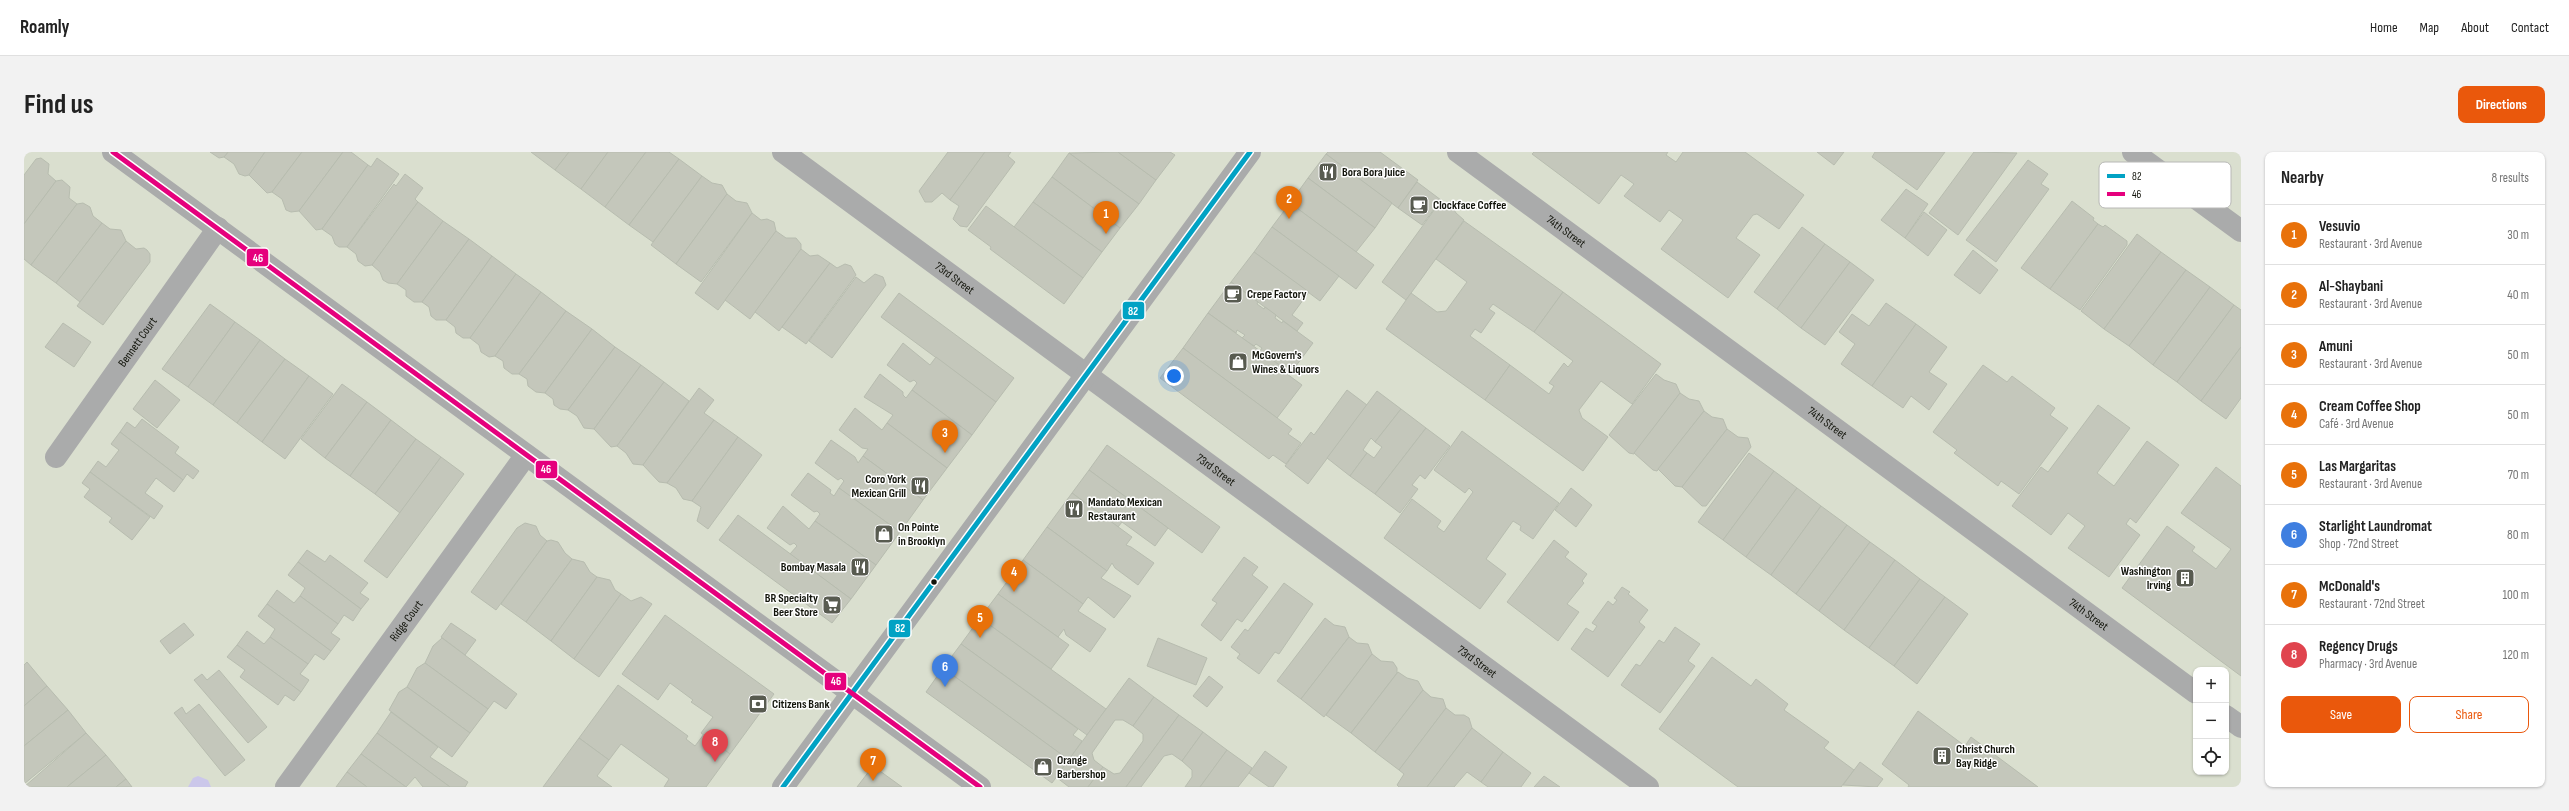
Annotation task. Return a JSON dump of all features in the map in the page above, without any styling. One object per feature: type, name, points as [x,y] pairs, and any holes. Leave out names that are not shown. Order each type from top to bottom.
[{"type":"street","points":[[113,152],[980,787]]},
{"type":"street","name":"73rd Street","points":[[783,152],[1648,787]]},
{"type":"street","points":[[783,787],[1250,152]]},
{"type":"street","name":"74th Street","points":[[1458,152],[2193,692]]},
{"type":"street","points":[[2133,152],[2147,162]]},
{"type":"street","points":[[2210,208],[2241,231]]},
{"type":"street","name":"Bennett Court","points":[[56,457],[218,228]]},
{"type":"street","name":"Ridge Court","points":[[286,787],[526,455]]},
{"type":"street","points":[[2229,718],[2241,727]]},
{"type":"shaded area","points":[[198,776],[208,780],[211,787],[188,787],[193,778]]},
{"type":"building","points":[[210,152],[228,152],[224,157],[219,158]]},
{"type":"building","points":[[228,152],[265,152],[249,175],[245,176],[239,174],[234,164],[224,157]]},
{"type":"building","points":[[265,152],[302,152],[272,192],[267,193],[249,175]]},
{"type":"building","points":[[302,152],[343,152],[299,211],[291,212],[286,210],[282,199],[272,192]]},
{"type":"building","points":[[343,152],[351,152],[368,165],[322,229],[316,230],[299,211]]},
{"type":"building","points":[[531,152],[569,152],[555,170]]},
{"type":"building","points":[[569,152],[608,152],[581,189],[555,170]]},
{"type":"building","points":[[608,152],[646,152],[605,207],[581,189]]},
{"type":"building","points":[[646,152],[669,152],[679,159],[629,225],[605,207]]},
{"type":"building","points":[[948,152],[985,152],[950,200],[942,193],[932,202],[925,202],[919,191]]},
{"type":"building","points":[[985,152],[1011,152],[1008,156],[1015,162],[967,227],[960,226],[953,219],[959,206],[950,200]]},
{"type":"building","points":[[1118,152],[1156,180],[1139,204],[1069,153]]},
{"type":"building","points":[[1118,152],[1170,152],[1175,155],[1156,180]]},
{"type":"building","points":[[1328,152],[1380,152],[1418,180],[1398,208],[1326,154]]},
{"type":"building","points":[[1534,152],[1668,152],[1666,155],[1676,162],[1683,152],[1745,152],[1804,195],[1779,229],[1757,214],[1753,215],[1736,238],[1760,255],[1728,298],[1661,249],[1683,220],[1669,210],[1660,222],[1624,196],[1634,184],[1621,175],[1599,204],[1532,154]]},
{"type":"building","points":[[1817,152],[1844,152],[1834,165]]},
{"type":"building","points":[[1875,152],[1945,152],[1917,190],[1872,157]]},
{"type":"building","points":[[1974,152],[2017,153],[1958,235],[1929,213]]},
{"type":"building","points":[[1069,153],[1139,204],[1120,228],[1052,177]]},
{"type":"building","points":[[1326,154],[1392,203],[1375,228],[1308,178]]},
{"type":"building","points":[[41,158],[49,164],[48,174],[56,181],[24,224],[24,175],[36,159]]},
{"type":"building","points":[[377,158],[399,174],[347,247],[339,247],[335,244],[332,236],[322,229],[368,165],[371,167]]},
{"type":"building","points":[[679,159],[702,176],[653,242],[629,225]]},
{"type":"building","points":[[2028,160],[2048,174],[2041,184],[2049,189],[1996,262],[1966,240]]},
{"type":"building","points":[[405,174],[423,188],[415,199],[418,202],[372,265],[365,266],[358,261],[356,254],[347,247],[394,184],[396,186]]},
{"type":"building","points":[[702,176],[712,183],[722,185],[727,194],[676,264],[651,245]]},
{"type":"building","points":[[1052,177],[1120,228],[1102,252],[1033,202]]},
{"type":"building","points":[[1308,178],[1375,228],[1356,252],[1290,203]]},
{"type":"building","points":[[62,180],[70,187],[69,198],[77,204],[31,265],[24,259],[24,224],[56,181]]},
{"type":"building","name":"Clockface Coffee","points":[[1417,182],[1441,200],[1422,225],[1398,208]]},
{"type":"building","points":[[1906,189],[1928,204],[1905,238],[1881,220]]},
{"type":"building","points":[[727,194],[736,201],[747,203],[752,213],[701,282],[676,264]]},
{"type":"building","points":[[2072,201],[2094,218],[2093,220],[2098,224],[2050,289],[2021,268]]},
{"type":"building","points":[[418,202],[443,221],[397,284],[388,283],[383,280],[380,272],[372,265]]},
{"type":"building","points":[[1033,202],[1102,252],[1083,278],[1014,227]]},
{"type":"building","points":[[1440,202],[1451,205],[1456,213],[1464,220],[1406,300],[1382,282]]},
{"type":"building","points":[[83,203],[90,207],[93,216],[102,223],[56,283],[31,265],[77,204]]},
{"type":"building","points":[[1290,203],[1374,265],[1356,289],[1272,227]]},
{"type":"building","points":[[986,206],[1083,278],[1064,304],[990,249],[991,247],[968,230]]},
{"type":"building","points":[[1924,212],[1947,230],[1928,256],[1905,238]]},
{"type":"building","points":[[752,213],[761,220],[767,219],[774,222],[776,231],[718,310],[695,293]]},
{"type":"building","points":[[443,221],[469,239],[422,302],[414,302],[406,296],[406,290],[397,284]]},
{"type":"building","points":[[1464,221],[1563,292],[1534,332],[1493,304],[1489,309],[1495,313],[1481,333],[1475,329],[1470,336],[1510,365],[1485,400],[1386,329],[1411,293],[1437,312],[1446,311],[1467,282],[1436,259]]},
{"type":"building","points":[[102,223],[110,229],[121,230],[126,241],[80,302],[56,283]]},
{"type":"building","points":[[2098,224],[2103,227],[2105,225],[2127,241],[2127,245],[2080,310],[2050,289]]},
{"type":"building","points":[[1272,227],[1339,276],[1320,301],[1254,252]]},
{"type":"building","points":[[1802,227],[1825,244],[1777,309],[1754,292]]},
{"type":"building","points":[[776,231],[786,238],[796,238],[801,244],[801,249],[750,319],[725,300]]},
{"type":"building","points":[[2137,234],[2161,252],[2104,329],[2081,311]]},
{"type":"building","points":[[469,239],[492,256],[446,320],[436,320],[431,316],[429,307],[422,302]]},
{"type":"building","points":[[126,241],[136,249],[144,248],[147,250],[150,254],[150,262],[103,325],[77,306]]},
{"type":"building","points":[[1825,244],[1850,262],[1801,328],[1777,309]]},
{"type":"building","points":[[801,249],[810,256],[818,255],[830,263],[779,331],[755,312]]},
{"type":"building","points":[[1973,250],[1998,270],[1980,294],[1954,275]]},
{"type":"building","points":[[1254,252],[1309,292],[1292,315],[1303,323],[1297,331],[1231,282]]},
{"type":"building","points":[[2161,252],[2186,270],[2129,346],[2104,329]]},
{"type":"building","points":[[492,256],[516,274],[470,338],[463,338],[456,333],[455,327],[446,320]]},
{"type":"building","points":[[1850,262],[1874,280],[1825,345],[1801,328]]},
{"type":"building","points":[[830,263],[837,268],[845,264],[851,266],[856,275],[806,344],[782,327]]},
{"type":"building","points":[[2186,270],[2210,287],[2153,365],[2129,346]]},
{"type":"building","points":[[516,274],[541,292],[495,356],[489,357],[481,352],[479,345],[470,338]]},
{"type":"building","points":[[875,274],[883,277],[886,285],[832,358],[809,341],[856,277],[864,283]]},
{"type":"building","points":[[1231,282],[1258,302],[1257,304],[1264,309],[1265,307],[1276,315],[1275,318],[1282,323],[1283,321],[1313,343],[1290,374],[1260,351],[1262,348],[1256,344],[1254,346],[1242,338],[1245,335],[1237,330],[1236,333],[1208,313]]},
{"type":"building","points":[[2210,287],[2234,305],[2177,382],[2153,365]]},
{"type":"building","points":[[541,292],[566,311],[519,374],[512,374],[504,368],[503,361],[495,356]]},
{"type":"building","points":[[1563,292],[1661,364],[1632,404],[1601,381],[1579,410],[1582,418],[1608,437],[1583,471],[1485,400],[1510,365],[1549,394],[1554,386],[1549,383],[1564,363],[1568,367],[1573,361],[1534,332]]},
{"type":"building","points":[[899,293],[1014,378],[996,402],[881,317]]},
{"type":"building","points":[[1886,303],[1916,324],[1872,386],[1841,364],[1855,344],[1839,332],[1852,314],[1869,326]]},
{"type":"building","points":[[210,304],[235,322],[188,387],[162,369]]},
{"type":"building","points":[[2234,305],[2241,310],[2241,347],[2201,401],[2177,382]]},
{"type":"building","points":[[566,311],[592,329],[545,393],[536,392],[528,386],[527,379],[519,374]]},
{"type":"building","name":"McGovern's Wines & Liquors","points":[[1208,313],[1289,372],[1287,374],[1302,385],[1277,418],[1183,348]]},
{"type":"building","points":[[235,322],[260,340],[213,405],[188,387]]},
{"type":"building","points":[[63,323],[91,342],[74,367],[45,347]]},
{"type":"building","points":[[1916,324],[1947,347],[1929,372],[1947,384],[1929,410],[1911,396],[1903,408],[1872,386]]},
{"type":"building","points":[[592,329],[615,347],[568,410],[560,409],[554,405],[553,399],[545,393]]},
{"type":"building","points":[[260,340],[285,359],[237,423],[213,405]]},
{"type":"building","points":[[903,343],[930,365],[936,357],[996,402],[972,435],[912,390],[917,383],[914,380],[910,382],[887,365]]},
{"type":"building","points":[[615,347],[641,365],[594,429],[584,428],[577,416],[568,410]]},
{"type":"building","points":[[2241,347],[2241,398],[2226,419],[2201,401]]},
{"type":"building","points":[[1183,348],[1292,429],[1288,434],[1301,443],[1286,464],[1273,455],[1269,459],[1160,378]]},
{"type":"building","points":[[285,359],[309,376],[262,442],[237,423]]},
{"type":"building","points":[[641,365],[664,382],[617,446],[611,447],[594,429]]},
{"type":"building","points":[[1983,365],[2007,382],[2012,376],[2055,408],[2050,415],[2068,428],[2019,494],[2001,481],[1998,486],[1954,453],[1957,450],[1933,432]]},
{"type":"building","points":[[880,374],[903,392],[903,395],[906,398],[912,390],[972,435],[947,468],[887,423],[893,415],[864,397]]},
{"type":"building","points":[[1656,374],[1664,380],[1676,384],[1680,393],[1634,454],[1629,453],[1609,435]]},
{"type":"building","points":[[309,376],[333,394],[285,459],[262,442]]},
{"type":"building","points":[[155,380],[180,400],[157,428],[133,409]]},
{"type":"building","points":[[664,382],[689,401],[643,465],[633,464],[626,453],[617,446]]},
{"type":"building","points":[[342,384],[367,402],[325,458],[301,439]]},
{"type":"building","points":[[699,388],[714,400],[704,413],[714,420],[667,483],[659,482],[643,465]]},
{"type":"building","points":[[1347,390],[1367,405],[1308,484],[1285,466],[1311,432],[1314,435]]},
{"type":"building","points":[[1377,391],[1401,409],[1375,442],[1371,438],[1363,450],[1367,453],[1350,476],[1327,458]]},
{"type":"building","points":[[1680,393],[1689,399],[1699,401],[1704,411],[1657,471],[1653,470],[1634,453]]},
{"type":"building","points":[[367,402],[391,420],[350,476],[325,458]]},
{"type":"building","points":[[2098,405],[2130,428],[2097,473],[2114,486],[2147,441],[2179,465],[2136,523],[2130,518],[2126,524],[2140,535],[2109,577],[2068,548],[2085,526],[2068,513],[2051,535],[2012,506],[2041,467],[2048,472]]},
{"type":"building","points":[[855,408],[882,430],[887,423],[947,468],[923,500],[863,456],[868,449],[862,448],[839,430]]},
{"type":"building","points":[[1401,409],[1426,428],[1375,494],[1350,476],[1367,453],[1374,458],[1382,447],[1375,442]]},
{"type":"building","points":[[1704,411],[1712,417],[1723,419],[1727,429],[1682,487],[1675,486],[1658,469]]},
{"type":"building","points":[[142,419],[179,447],[175,453],[199,471],[193,479],[187,474],[183,480],[120,432],[127,422],[135,428]]},
{"type":"building","points":[[391,420],[416,439],[375,494],[350,476]]},
{"type":"building","points":[[714,420],[738,437],[692,501],[683,499],[676,488],[667,483]]},
{"type":"building","points":[[1426,428],[1450,446],[1425,479],[1420,475],[1412,485],[1418,489],[1400,513],[1375,494]]},
{"type":"building","points":[[1727,429],[1738,437],[1748,438],[1751,447],[1706,506],[1702,506],[1682,487]]},
{"type":"building","points":[[1462,431],[1559,503],[1533,539],[1520,530],[1521,526],[1513,521],[1486,559],[1506,574],[1480,609],[1384,538],[1412,499],[1441,521],[1437,527],[1444,532],[1473,492],[1469,488],[1465,493],[1434,470]]},
{"type":"building","points":[[120,432],[183,480],[174,492],[156,478],[145,493],[163,506],[154,519],[90,472],[98,461],[106,467],[119,450],[111,444]]},
{"type":"building","points":[[738,437],[762,455],[708,529],[697,521],[701,507],[692,501]]},
{"type":"building","points":[[416,439],[441,457],[400,513],[375,494]]},
{"type":"building","points":[[831,440],[855,457],[858,463],[863,456],[923,500],[900,532],[839,488],[844,481],[841,478],[838,480],[815,463]]},
{"type":"building","points":[[1107,445],[1220,527],[1202,553],[1089,470]]},
{"type":"building","points":[[1749,453],[1774,471],[1723,540],[1698,522]]},
{"type":"building","points":[[441,457],[464,474],[387,578],[364,561]]},
{"type":"building","name":"Washington Irving","points":[[2216,467],[2241,486],[2241,676],[2122,588],[2167,526],[2195,547],[2192,551],[2216,569],[2231,549],[2181,513]]},
{"type":"building","points":[[1089,470],[1168,528],[1155,546],[1122,522],[1118,527],[1072,493]]},
{"type":"building","points":[[1774,471],[1797,488],[1746,557],[1723,540]]},
{"type":"building","points":[[90,472],[150,517],[132,540],[109,522],[112,518],[84,497],[90,489],[82,483]]},
{"type":"building","points":[[808,473],[831,490],[830,493],[834,496],[839,488],[900,532],[876,565],[815,521],[820,514],[817,511],[814,512],[791,495]]},
{"type":"building","points":[[1571,488],[1592,505],[1576,527],[1555,510]]},
{"type":"building","points":[[1797,488],[1821,506],[1771,575],[1746,557]]},
{"type":"building","points":[[1072,493],[1132,537],[1126,545],[1154,563],[1138,585],[1115,568],[1112,563],[1107,571],[1047,527]]},
{"type":"building","points":[[783,506],[809,529],[815,521],[876,565],[851,599],[790,554],[797,546],[794,543],[790,545],[767,528]]},
{"type":"building","points":[[1821,506],[1847,525],[1796,594],[1771,575]]},
{"type":"building","points":[[738,515],[851,599],[832,623],[719,540]]},
{"type":"building","points":[[525,523],[536,526],[540,535],[547,541],[496,610],[471,592],[517,528]]},
{"type":"building","points":[[1847,525],[1870,542],[1819,611],[1796,594]]},
{"type":"building","points":[[1047,527],[1107,571],[1101,578],[1131,596],[1114,618],[1088,597],[1083,604],[1023,560]]},
{"type":"building","points":[[551,540],[558,542],[565,553],[572,559],[526,622],[501,604],[547,541]]},
{"type":"building","points":[[1554,540],[1569,552],[1565,557],[1587,574],[1582,581],[1584,583],[1567,604],[1579,612],[1558,641],[1507,602]]},
{"type":"building","points":[[1870,542],[1895,560],[1844,630],[1819,611]]},
{"type":"building","points":[[307,550],[325,562],[330,555],[368,583],[360,593],[369,599],[361,609],[298,562]]},
{"type":"building","points":[[1244,557],[1258,567],[1252,575],[1268,587],[1242,622],[1237,619],[1221,641],[1201,625],[1217,603],[1212,600]]},
{"type":"building","points":[[572,559],[584,562],[590,572],[597,577],[551,641],[526,622]]},
{"type":"building","points":[[1023,560],[1083,604],[1078,611],[1106,629],[1090,652],[1066,635],[1064,629],[1058,637],[998,594]]},
{"type":"building","points":[[1895,560],[1920,579],[1869,648],[1844,630]]},
{"type":"building","points":[[298,562],[361,609],[353,621],[344,615],[338,624],[300,596],[305,588],[288,575]]},
{"type":"building","points":[[597,577],[610,580],[615,590],[621,594],[574,659],[551,641]]},
{"type":"building","points":[[1920,579],[1945,597],[1894,666],[1869,648]]},
{"type":"building","points":[[1284,583],[1313,604],[1279,654],[1275,652],[1259,674],[1237,658],[1240,654],[1231,647],[1245,629],[1248,631]]},
{"type":"building","points":[[1622,587],[1630,592],[1628,594],[1648,610],[1639,622],[1645,627],[1608,677],[1571,649],[1586,628],[1593,632],[1597,626],[1592,623],[1608,601],[1613,605],[1617,600],[1614,598]]},
{"type":"building","points":[[277,590],[294,603],[300,596],[338,624],[331,633],[340,639],[331,651],[267,604]]},
{"type":"building","points":[[621,594],[631,601],[641,597],[652,604],[599,677],[574,659]]},
{"type":"building","points":[[998,594],[1069,645],[1051,669],[980,618]]},
{"type":"building","points":[[1945,597],[1968,614],[1917,684],[1894,666]]},
{"type":"building","points":[[267,604],[331,651],[324,660],[315,654],[308,664],[270,637],[275,629],[258,616]]},
{"type":"building","points":[[665,615],[774,694],[730,754],[701,733],[713,717],[691,702],[693,700],[670,683],[658,700],[622,674]]},
{"type":"building","points":[[980,618],[1106,709],[1087,735],[961,644]]},
{"type":"building","points":[[1325,618],[1334,625],[1345,627],[1349,637],[1301,699],[1277,681]]},
{"type":"building","points":[[184,623],[194,635],[170,654],[160,641]]},
{"type":"building","points":[[451,623],[476,640],[465,655],[441,637]]},
{"type":"building","points":[[1675,627],[1700,644],[1688,661],[1695,666],[1660,713],[1621,685],[1636,664],[1640,666],[1659,640],[1664,643]]},
{"type":"building","points":[[247,631],[264,644],[270,637],[308,664],[300,674],[309,680],[301,692],[237,645]]},
{"type":"building","points":[[1349,637],[1357,643],[1368,644],[1372,654],[1324,717],[1301,699]]},
{"type":"building","points":[[442,638],[517,694],[506,709],[494,701],[488,709],[425,663],[433,646]]},
{"type":"building","points":[[1158,638],[1207,658],[1196,685],[1147,666]]},
{"type":"building","points":[[961,644],[1078,729],[1073,735],[1082,741],[1069,760],[943,668]]},
{"type":"building","points":[[237,645],[301,692],[294,701],[285,695],[278,705],[240,677],[245,670],[227,657]]},
{"type":"building","points":[[1372,654],[1381,661],[1393,662],[1397,668],[1397,673],[1351,733],[1326,715]]},
{"type":"building","points":[[1712,657],[1751,686],[1756,679],[1788,704],[1784,710],[1829,742],[1824,748],[1854,770],[1841,787],[1738,787],[1659,729]]},
{"type":"building","points":[[27,662],[47,686],[24,706],[24,665]]},
{"type":"building","points":[[425,663],[488,709],[470,733],[407,687],[417,668]]},
{"type":"building","points":[[943,668],[1069,760],[1052,783],[926,692]]},
{"type":"building","points":[[219,670],[267,727],[248,743],[194,680],[202,674],[207,680]]},
{"type":"building","points":[[1398,672],[1407,678],[1418,681],[1423,690],[1375,752],[1351,733]]},
{"type":"building","points":[[1209,676],[1223,687],[1207,707],[1193,696]]},
{"type":"building","points":[[1129,678],[1154,697],[1133,726],[1123,720],[1115,720],[1092,753],[1094,760],[1103,767],[1088,787],[1069,787],[1056,777]]},
{"type":"building","points":[[618,685],[688,736],[686,739],[695,746],[704,734],[730,754],[706,787],[664,787],[669,779],[621,744],[609,760],[579,738]]},
{"type":"building","points":[[47,686],[68,710],[24,746],[24,706]]},
{"type":"building","points":[[407,687],[470,733],[452,757],[389,710],[399,692]]},
{"type":"building","points":[[1423,690],[1431,697],[1443,699],[1446,708],[1399,770],[1375,752]]},
{"type":"building","points":[[1154,697],[1179,715],[1126,787],[1088,787],[1103,767],[1114,774],[1120,773],[1143,741],[1143,734],[1133,726]]},
{"type":"building","points":[[199,704],[245,760],[225,776],[174,713],[182,707],[186,714]]},
{"type":"building","points":[[1446,708],[1455,715],[1464,715],[1469,718],[1472,728],[1427,787],[1399,787],[1397,785],[1404,774],[1399,770]]},
{"type":"building","points":[[68,710],[86,733],[24,784],[24,746]]},
{"type":"building","name":"Christ Church Bay Ridge","points":[[1918,711],[1965,746],[1971,737],[2038,787],[1908,787],[1909,785],[1882,764]]},
{"type":"building","points":[[391,712],[438,747],[430,757],[468,782],[465,787],[450,787],[377,733]]},
{"type":"building","points":[[1179,715],[1203,732],[1182,761],[1172,754],[1164,756],[1141,787],[1126,787]]},
{"type":"building","points":[[1472,728],[1503,752],[1481,782],[1467,772],[1454,787],[1427,787]]},
{"type":"building","points":[[1203,732],[1227,750],[1200,787],[1185,787],[1192,777],[1192,770],[1182,761]]},
{"type":"building","points":[[86,733],[106,755],[67,787],[24,787]]},
{"type":"building","points":[[377,733],[450,787],[423,787],[415,777],[406,787],[361,754]]},
{"type":"building","points":[[579,738],[609,760],[597,776],[612,787],[543,787]]},
{"type":"building","points":[[1227,750],[1252,768],[1249,773],[1238,787],[1200,787]]},
{"type":"building","points":[[1265,751],[1287,767],[1273,787],[1269,787],[1249,773]]},
{"type":"building","points":[[1503,752],[1531,773],[1521,787],[1488,787],[1481,782]]},
{"type":"building","points":[[361,754],[406,787],[367,787],[347,772]]},
{"type":"building","points":[[106,755],[126,779],[116,787],[67,787]]},
{"type":"building","points":[[1860,762],[1883,779],[1877,787],[1843,785]]},
{"type":"building","points":[[873,766],[902,787],[857,787]]},
{"type":"building","points":[[347,772],[367,787],[336,787]]},
{"type":"building","points":[[1544,776],[1560,787],[1534,787]]},
{"type":"building","points":[[126,779],[132,787],[116,787]]},
{"type":"transit line","name":"46","points":[[113,152],[980,787]]},
{"type":"transit line","name":"82","points":[[783,787],[1250,152]]},
{"type":"place","name":"Bora Bora Juice","points":[[1328,172]]},
{"type":"place","name":"Clockface Coffee","points":[[1419,205]]},
{"type":"place","name":"Al-Shaybani","points":[[1289,219]]},
{"type":"place","name":"Vesuvio","points":[[1106,234]]},
{"type":"place","name":"Crepe Factory","points":[[1233,294]]},
{"type":"place","name":"McGovern's Wines & Liquors","points":[[1238,362]]},
{"type":"place","name":"Amuni","points":[[945,453]]},
{"type":"place","name":"Coro York Mexican Grill","points":[[920,486]]},
{"type":"place","name":"Mandato Mexican Restaurant","points":[[1074,509]]},
{"type":"place","name":"On Pointe in Brooklyn","points":[[884,534]]},
{"type":"place","name":"Bombay Masala","points":[[860,567]]},
{"type":"place","name":"Washington Irving","points":[[2185,578]]},
{"type":"place","name":"Cream Coffee Shop","points":[[1014,592]]},
{"type":"place","name":"BR Specialty Beer Store","points":[[832,605]]},
{"type":"place","name":"Las Margaritas","points":[[980,638]]},
{"type":"place","name":"Starlight Laundromat","points":[[945,687]]},
{"type":"place","name":"Citizens Bank","points":[[758,704]]},
{"type":"place","name":"Christ Church Bay Ridge","points":[[1942,756]]},
{"type":"place","name":"Regency Drugs","points":[[715,762]]},
{"type":"place","name":"Orange Barbershop","points":[[1043,767]]},
{"type":"place","name":"McDonald's","points":[[873,781]]}]
